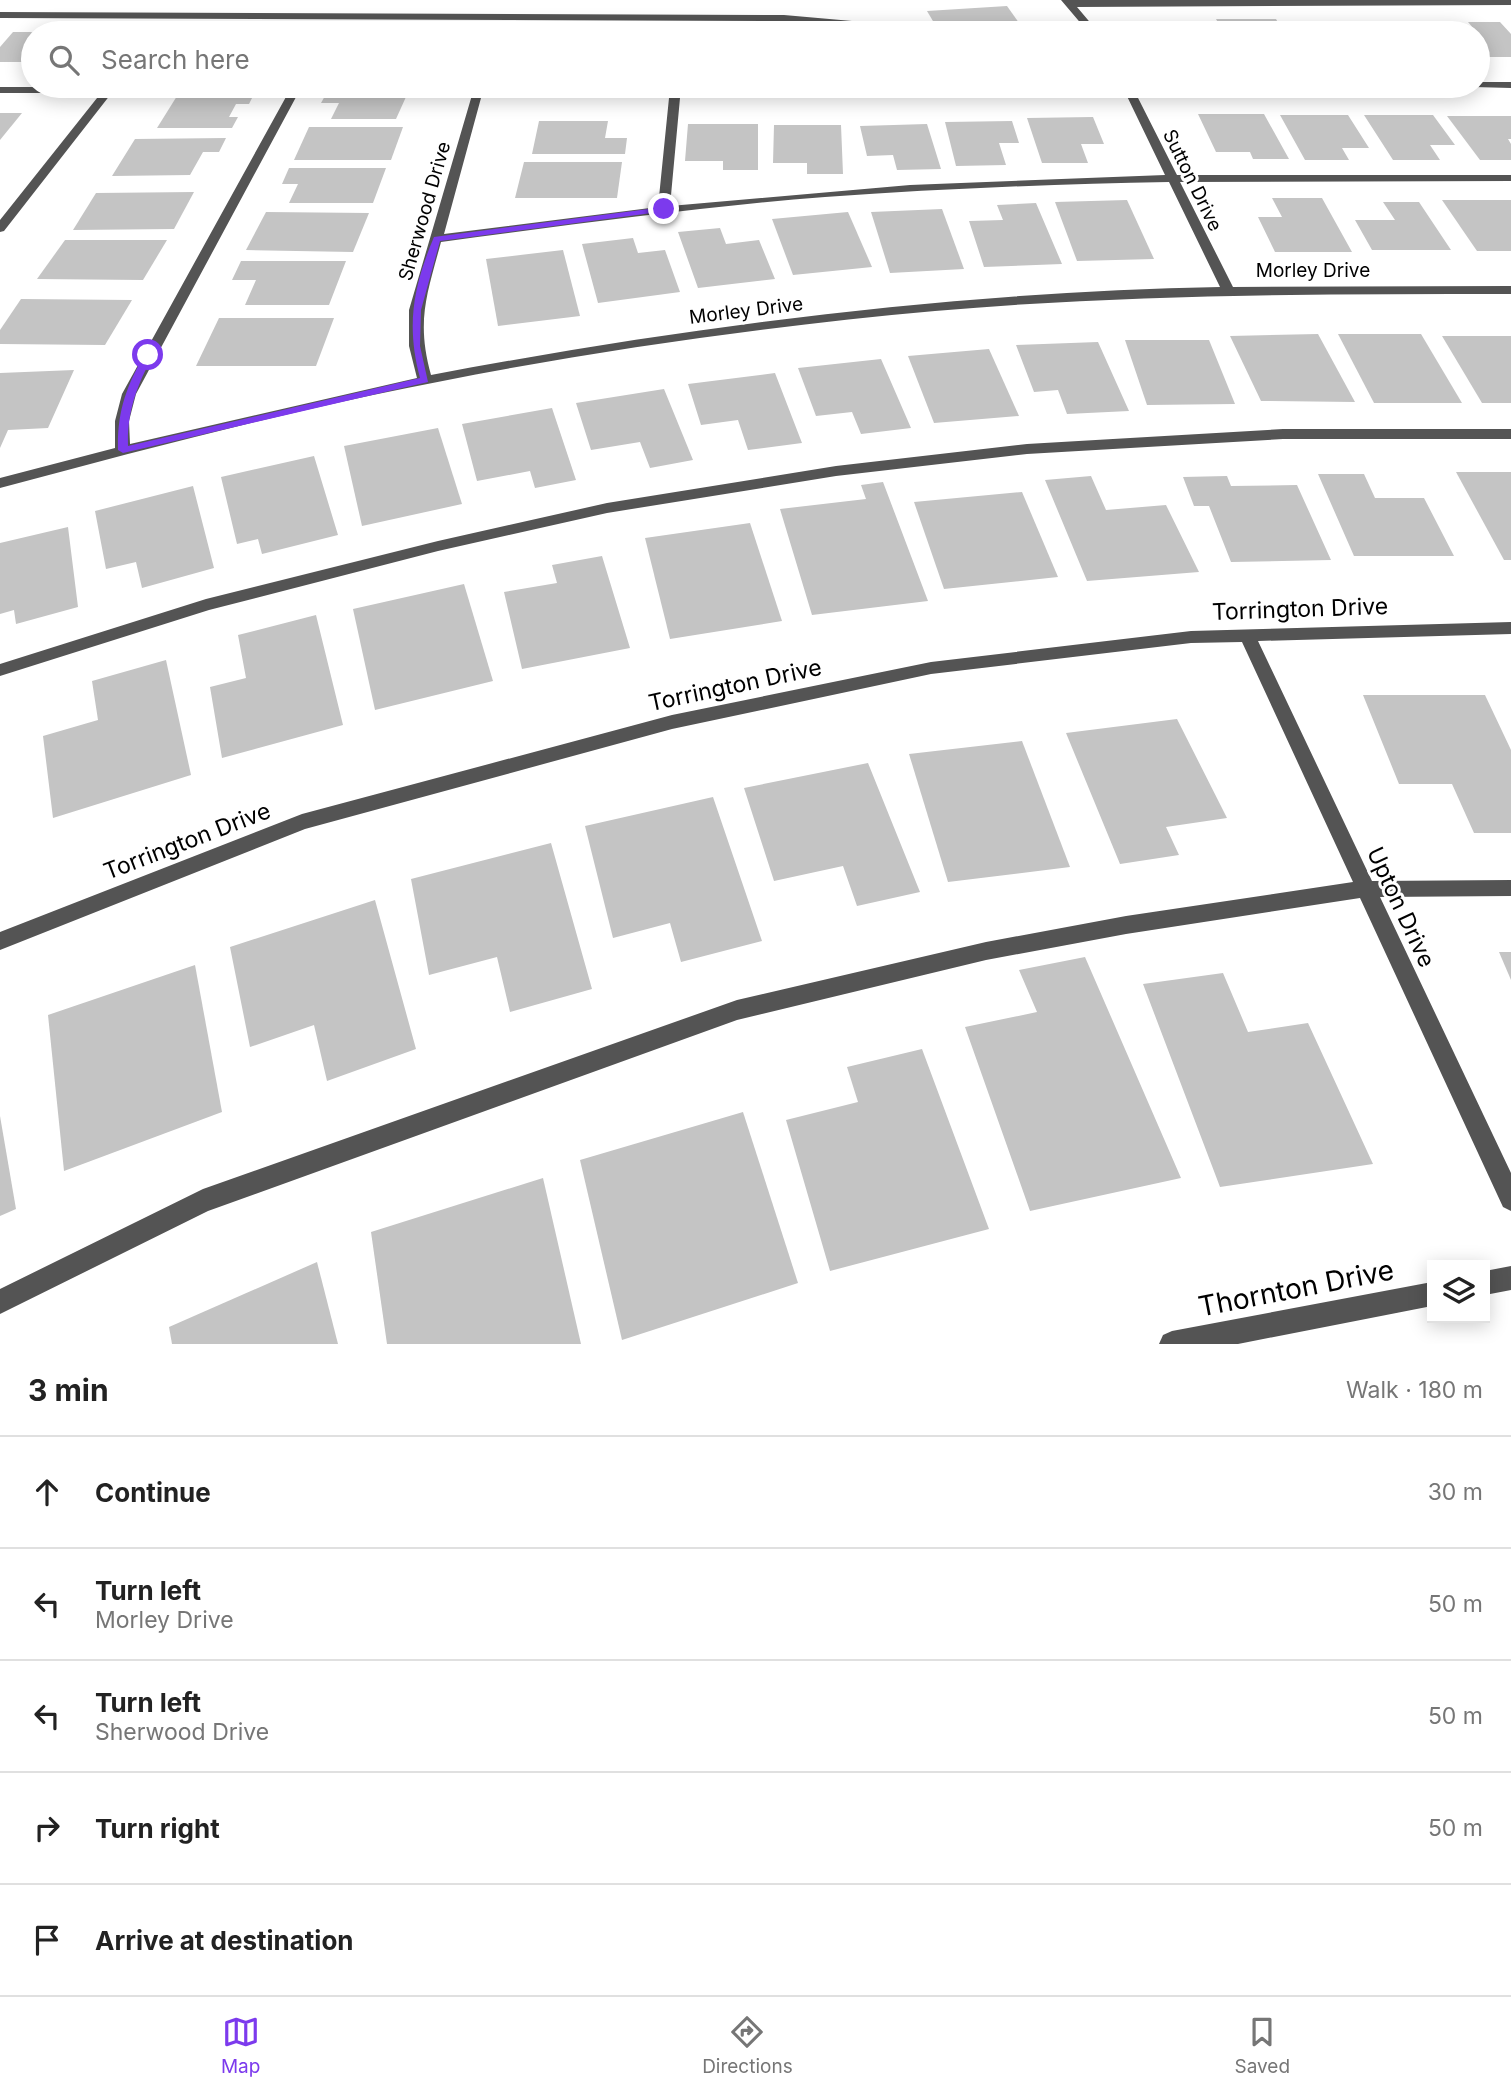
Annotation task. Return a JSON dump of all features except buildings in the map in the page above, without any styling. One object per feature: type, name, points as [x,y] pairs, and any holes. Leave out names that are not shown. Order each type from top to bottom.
[{"type":"street","points":[[1066,2],[1511,2]]},
{"type":"street","points":[[1066,2],[1083,21]]},
{"type":"street","points":[[0,15],[285,21]]},
{"type":"street","points":[[445,21],[784,18],[818,21]]},
{"type":"street","points":[[1490,85],[1511,85]]},
{"type":"street","points":[[0,90],[21,90]]},
{"type":"street","points":[[0,228],[102,98]]},
{"type":"street","points":[[123,450],[122,421],[129,394],[290,98]]},
{"type":"street","name":"Sherwood Drive","points":[[425,380],[416,346],[416,310],[476,98]]},
{"type":"street","points":[[664,209],[675,98]]},
{"type":"street","name":"Sutton Drive","points":[[1134,98],[1228,290]]},
{"type":"street","points":[[437,239],[664,209],[826,194],[1172,177],[1511,178]]},
{"type":"street","name":"Morley Drive","points":[[0,483],[123,450],[425,380],[712,332],[879,313],[1100,295],[1228,290],[1511,290]]},
{"type":"street","points":[[0,670],[206,605],[438,546],[607,508],[836,471],[1027,449],[1283,433],[1511,434]]},
{"type":"street","name":"Torrington Drive","points":[[0,941],[302,822],[673,722],[931,668],[1191,637],[1511,628]]},
{"type":"street","name":"Upton Drive","points":[[1247,635],[1511,1199]]},
{"type":"street","points":[[0,1302],[203,1201],[737,1010],[986,951],[1126,925],[1365,889],[1511,888]]},
{"type":"street","points":[[1490,1282],[1511,1278]]},
{"type":"street","name":"Thornton Drive","points":[[1172,1344],[1427,1295]]},
{"type":"route","points":[[148,355],[129,394],[122,421],[123,450],[425,380],[416,346],[416,310],[437,239],[664,209]]}]
